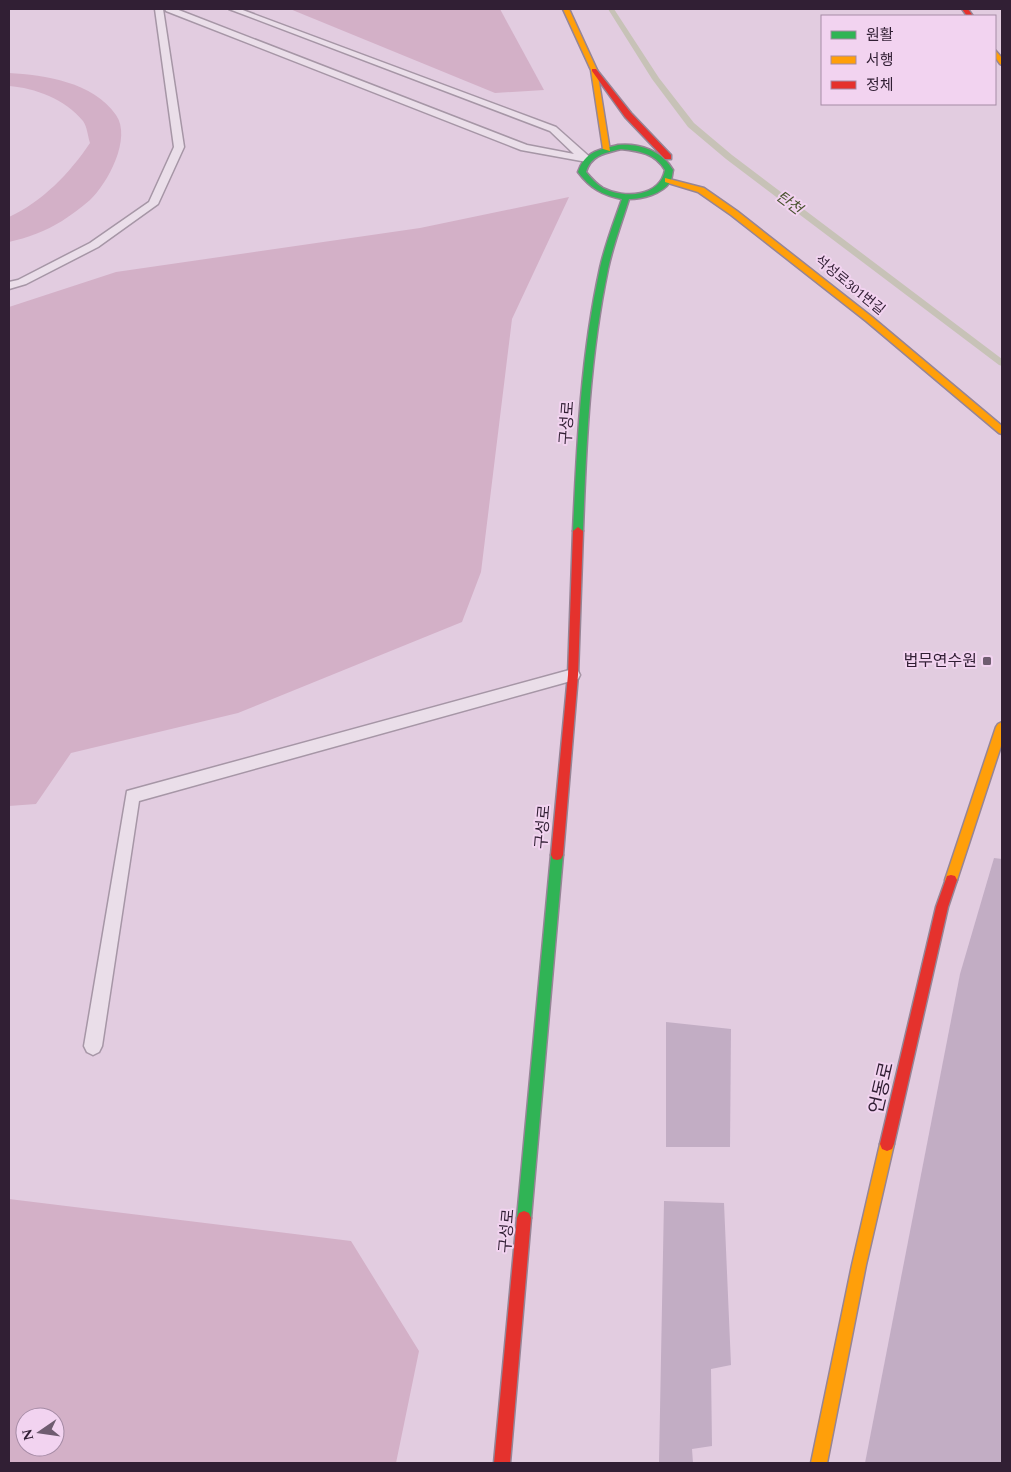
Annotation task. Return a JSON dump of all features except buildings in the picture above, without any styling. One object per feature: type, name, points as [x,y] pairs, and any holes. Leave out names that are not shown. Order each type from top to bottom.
[{"type":"main road","points":[[566,9],[594,70],[628,115],[701,190]]},
{"type":"main road","points":[[594,70],[607,149]]},
{"type":"main road","points":[[621,147],[648,152],[667,164],[670,172],[668,180],[662,188],[651,193],[626,197],[608,194],[595,189],[586,182],[582,174],[582,166],[587,159],[607,149],[621,147]]},
{"type":"main road","name":"석성로301번길","points":[[668,180],[701,190],[734,213],[810,271],[1002,431]]},
{"type":"main road","name":"구성로","points":[[502,1463],[574,675],[581,456],[588,358],[604,267],[626,197]]},
{"type":"main road","name":"언동로","points":[[819,1463],[859,1266],[940,917],[982,779],[1002,727]]},
{"type":"lane","points":[[9,286],[22,282],[94,245],[153,204],[180,147],[159,9]]},
{"type":"lane","points":[[169,9],[525,148],[587,159]]},
{"type":"lane","points":[[233,9],[553,129],[587,159]]},
{"type":"lane","points":[[93,1046],[132,796],[574,675]]},
{"type":"shaded area","points":[[290,9],[500,9],[544,90],[495,93]]},
{"type":"shaded area","points":[[9,73],[53,78],[82,88],[95,95],[116,115],[120,125],[121,136],[116,160],[104,183],[90,200],[80,209],[50,228],[9,242],[9,217],[33,203],[54,186],[74,165],[90,143],[84,123],[76,113],[49,96],[29,89],[9,86]]},
{"type":"shaded area","points":[[569,197],[512,319],[481,572],[462,622],[238,713],[71,753],[36,804],[9,806],[9,307],[116,272],[420,228]]},
{"type":"shaded area","points":[[9,1199],[351,1241],[419,1351],[396,1463],[9,1463]]},
{"type":"waterway","name":"탄천","points":[[611,9],[656,79],[691,125],[729,157],[1002,363]]},
{"type":"traffic: fast","points":[[621,147],[655,154],[665,163],[669,170],[667,181],[657,189],[634,197],[622,197],[599,189],[582,172],[585,162],[597,153],[621,147]]},
{"type":"traffic: fast","points":[[578,531],[581,456],[589,358],[604,267],[626,197]]},
{"type":"traffic: fast","points":[[524,1218],[557,855]]},
{"type":"traffic: slow","points":[[566,9],[594,70],[607,149]]},
{"type":"traffic: slow","points":[[996,54],[1002,63]]},
{"type":"traffic: slow","points":[[668,180],[701,190],[734,213],[869,319],[1002,431]]},
{"type":"traffic: slow","points":[[951,880],[1002,727]]},
{"type":"traffic: slow","points":[[819,1463],[859,1265],[887,1144]]},
{"type":"traffic: jam","points":[[965,9],[969,15]]},
{"type":"traffic: jam","points":[[594,70],[628,115],[668,157]]},
{"type":"traffic: jam","points":[[557,855],[573,675],[578,531]]},
{"type":"traffic: jam","points":[[887,1144],[942,907],[951,880]]},
{"type":"traffic: jam","points":[[502,1463],[524,1218]]},
{"type":"place","name":"법무연수원","points":[[987,661]]}]
